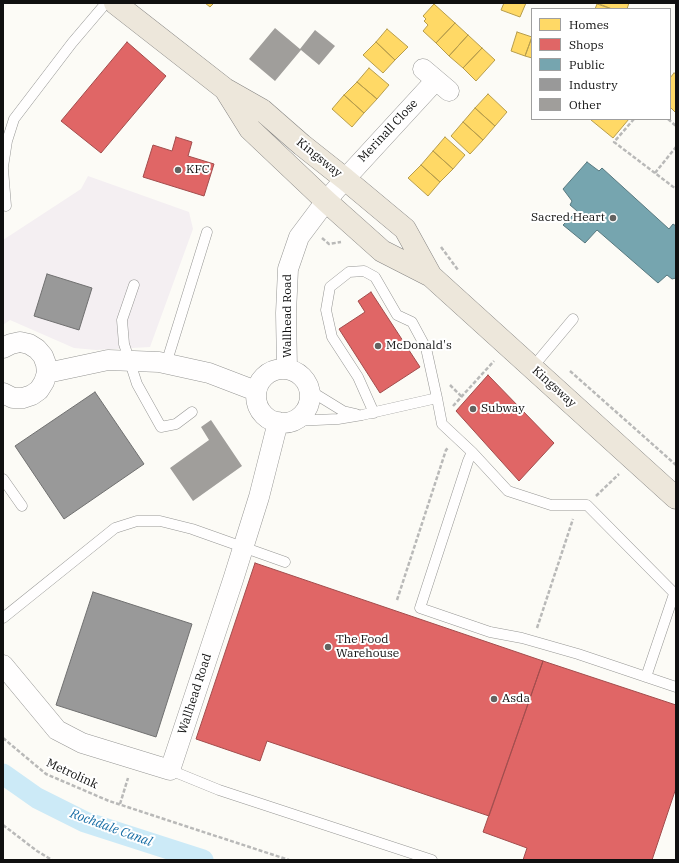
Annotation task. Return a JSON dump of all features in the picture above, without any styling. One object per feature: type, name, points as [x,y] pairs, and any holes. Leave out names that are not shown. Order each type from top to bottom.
[{"type":"main road","name":"Kingsway","points":[[115,3],[226,89],[262,110],[302,145],[405,229],[431,276]]},
{"type":"main road","name":"Kingsway","points":[[226,89],[250,129],[326,202],[382,251],[431,276],[676,498]]},
{"type":"street","name":"Merinall Close","points":[[326,202],[345,179],[436,80]]},
{"type":"street","name":"Wallhead Road","points":[[287,368],[286,313],[288,269],[299,237],[326,202]]},
{"type":"street","points":[[3,348],[20,342],[29,344],[37,349],[43,356],[47,373],[39,390],[32,395],[23,398],[13,398],[3,393]]},
{"type":"street","points":[[47,373],[108,360],[166,364],[209,373],[256,391]]},
{"type":"street","points":[[287,368],[298,372],[304,378],[311,393],[309,406],[302,416],[286,422],[270,420],[258,407],[256,391],[259,382],[265,375],[272,370],[287,368]]},
{"type":"street","name":"Wallhead Road","points":[[170,770],[231,587],[259,497],[286,422]]},
{"type":"street","points":[[3,665],[57,730],[82,743],[170,770]]},
{"type":"lane","points":[[6,206],[3,168],[7,141],[14,119],[72,43],[106,3]]},
{"type":"lane","points":[[166,364],[207,232]]},
{"type":"lane","points":[[374,413],[358,377],[332,337],[326,310],[330,287],[349,272],[364,271],[375,277],[397,315],[412,322],[426,348],[442,424],[472,452],[508,491],[551,505],[587,505],[675,594],[646,677]]},
{"type":"lane","points":[[134,285],[122,320],[124,344],[137,384],[161,427],[176,424],[192,412]]},
{"type":"lane","points":[[532,368],[574,319]]},
{"type":"lane","points":[[308,385],[318,395],[343,411],[362,416]]},
{"type":"lane","points":[[286,422],[362,416],[437,398]]},
{"type":"lane","points":[[472,452],[420,608],[490,632],[533,641],[578,654],[676,687]]},
{"type":"lane","points":[[3,479],[22,506]]},
{"type":"lane","points":[[3,618],[115,528],[137,521],[160,521],[192,529],[285,562]]},
{"type":"lane","points":[[170,770],[219,790],[432,860]]},
{"type":"path","points":[[633,120],[614,142],[676,189]]},
{"type":"path","points":[[655,173],[676,147]]},
{"type":"path","points":[[308,225],[329,244],[346,240]]},
{"type":"path","points":[[440,246],[457,269],[463,274]]},
{"type":"path","points":[[449,411],[508,346]]},
{"type":"path","points":[[547,351],[676,465]]},
{"type":"path","points":[[396,600],[446,450],[457,438]]},
{"type":"path","points":[[533,641],[575,515],[634,460]]},
{"type":"path","name":"Metrolink","points":[[3,738],[46,774],[120,804],[289,860]]},
{"type":"path","points":[[120,804],[135,759]]},
{"type":"path","points":[[3,825],[37,851],[52,860]]},
{"type":"shaded area","points":[[88,176],[189,212],[193,229],[150,347],[96,350],[74,348],[10,320],[3,325],[3,240],[81,189]]},
{"type":"building: Homes","points":[[205,3],[214,3],[210,7]]},
{"type":"building: Homes","points":[[504,3],[526,3],[520,17],[501,10]]},
{"type":"building: Homes","points":[[597,3],[629,3],[627,8],[610,8]]},
{"type":"building: Homes","points":[[434,4],[455,23],[436,43],[423,31],[428,25],[424,21],[426,19],[423,16]]},
{"type":"building: Homes","points":[[597,4],[609,8],[595,8]]},
{"type":"building: Homes","points":[[455,23],[468,35],[449,56],[436,43]]},
{"type":"building: Homes","points":[[387,29],[408,47],[395,60],[376,42]]},
{"type":"building: Homes","points":[[517,32],[531,37],[525,56],[511,51]]},
{"type":"building: Homes","points":[[468,35],[482,48],[463,68],[449,56]]},
{"type":"building: Homes","points":[[531,40],[531,58],[525,56]]},
{"type":"building: Homes","points":[[376,42],[395,60],[383,73],[363,55]]},
{"type":"building: Homes","points":[[482,48],[495,60],[476,81],[463,68]]},
{"type":"building: Homes","points":[[369,68],[389,85],[377,99],[357,82]]},
{"type":"building: Homes","points":[[674,73],[676,74],[676,113],[671,108],[671,77]]},
{"type":"building: Homes","points":[[357,82],[377,99],[364,113],[344,95]]},
{"type":"building: Homes","points":[[488,94],[507,112],[495,126],[475,108]]},
{"type":"building: Homes","points":[[344,95],[364,113],[352,127],[332,109]]},
{"type":"building: Homes","points":[[475,108],[495,126],[483,140],[463,122]]},
{"type":"building: Homes","points":[[591,120],[628,120],[613,138]]},
{"type":"building: Homes","points":[[463,122],[483,140],[470,154],[451,136]]},
{"type":"building: Homes","points":[[445,137],[465,155],[453,169],[433,151]]},
{"type":"building: Homes","points":[[433,151],[453,169],[440,182],[421,165]]},
{"type":"building: Homes","points":[[421,165],[440,182],[428,196],[408,178]]},
{"type":"building: Shops","points":[[127,42],[166,76],[101,153],[61,121]]},
{"type":"building: Shops","name":"KFC","points":[[176,137],[192,142],[188,156],[214,164],[204,196],[143,177],[153,145],[172,151]]},
{"type":"building: Shops","points":[[371,292],[420,367],[380,393],[339,329],[365,312],[358,301]]},
{"type":"building: Shops","points":[[488,375],[554,443],[519,481],[456,411]]},
{"type":"building: Shops","points":[[255,563],[543,661],[489,816],[267,741],[260,761],[196,739]]},
{"type":"building: Shops","points":[[543,661],[676,705],[676,788],[652,860],[523,860],[527,848],[483,832]]},
{"type":"building: Public","name":"Sacred Heart","points":[[587,162],[599,171],[602,168],[669,229],[673,224],[676,226],[676,278],[672,279],[667,275],[658,283],[597,230],[585,243],[563,225],[577,211],[570,205],[572,201],[563,189]]},
{"type":"building: Industry","points":[[47,274],[92,288],[79,330],[34,316]]},
{"type":"building: Industry","points":[[95,392],[144,464],[64,519],[15,446]]},
{"type":"building: Industry","points":[[93,592],[192,624],[156,737],[56,705]]},
{"type":"building: Other","points":[[275,28],[300,49],[315,30],[335,46],[319,65],[301,50],[275,81],[249,59]]},
{"type":"building: Other","points":[[211,420],[242,466],[193,501],[170,468],[209,440],[201,427]]},
{"type":"waterway","name":"Rochdale Canal","points":[[3,774],[37,798],[85,822],[203,860]]},
{"type":"place","name":"KFC","points":[[178,170]]},
{"type":"place","name":"Sacred Heart","points":[[613,218]]},
{"type":"place","name":"McDonald's","points":[[378,346]]},
{"type":"place","name":"Subway","points":[[473,409]]},
{"type":"place","name":"The Food Warehouse","points":[[328,647]]},
{"type":"place","name":"Asda","points":[[494,699]]}]
